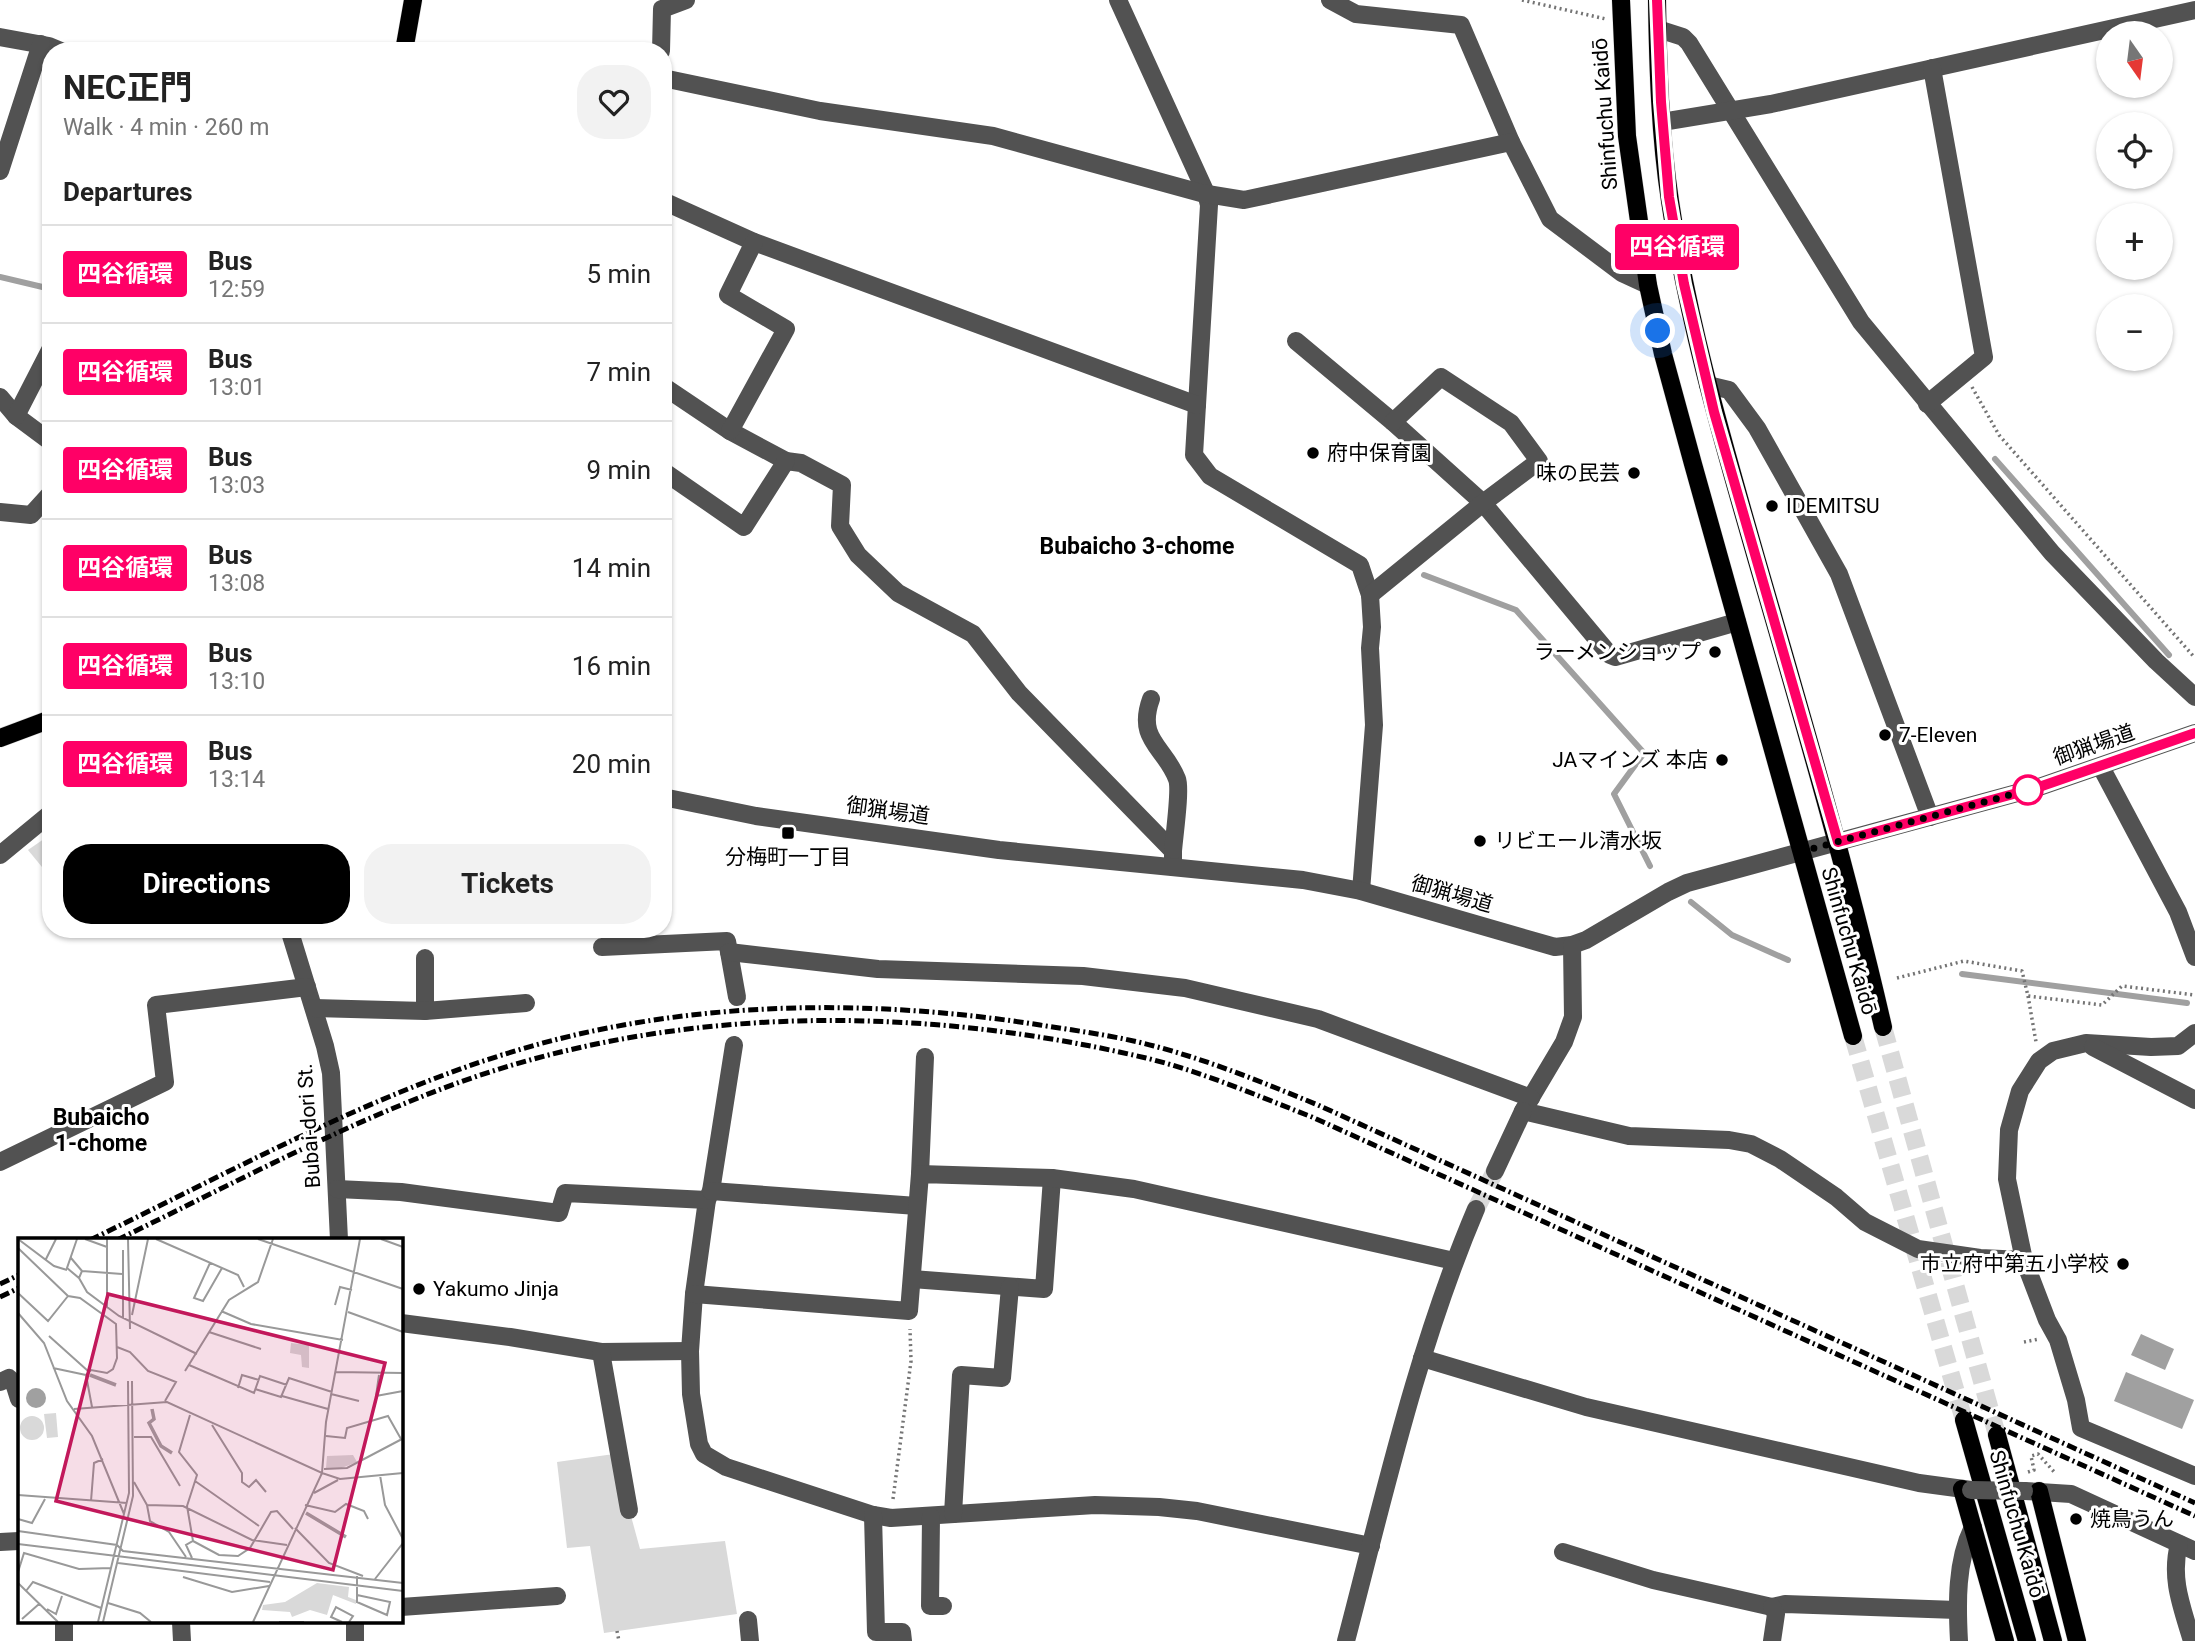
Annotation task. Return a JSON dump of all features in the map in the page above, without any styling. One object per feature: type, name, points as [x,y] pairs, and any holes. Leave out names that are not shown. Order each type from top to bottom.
[{"type":"main road","points":[[406,42],[413,0]]},
{"type":"main road","name":"Shinfuchu Kaidō","points":[[1621,0],[1627,136],[1648,285],[1663,354],[1853,1036]]},
{"type":"main road","name":"Shinfuchu Kaidō","points":[[1657,0],[1662,122],[1669,197],[1693,328],[1707,386],[1838,842],[1883,1027]]},
{"type":"main road","points":[[0,738],[42,722]]},
{"type":"main road","name":"Shinfuchu Kaidō","points":[[1964,1420],[2026,1641]]},
{"type":"main road","name":"Shinfuchu Kaidō","points":[[1997,1435],[2053,1641]]},
{"type":"main road","points":[[1966,1490],[1973,1527],[2006,1641]]},
{"type":"main road","points":[[2031,1491],[2077,1641]]},
{"type":"street","points":[[661,42],[662,9],[687,0]]},
{"type":"street","points":[[1118,0],[1206,193],[1209,205],[1194,455],[1210,476],[1360,565],[1370,595],[1374,725],[1361,891]]},
{"type":"street","points":[[1330,0],[1356,15],[1461,25],[1511,142],[1550,219],[1622,273],[1648,285]]},
{"type":"street","points":[[1662,122],[1771,104],[2195,10]]},
{"type":"street","points":[[1658,29],[1683,37],[1689,43],[1861,322],[2052,553],[2156,661],[2195,697]]},
{"type":"street","points":[[0,37],[41,44],[0,171]]},
{"type":"street","points":[[1927,404],[1984,356],[1932,68]]},
{"type":"street","points":[[672,80],[820,111],[993,136],[1206,193],[1244,200],[1511,142]]},
{"type":"street","points":[[672,205],[754,242],[1197,405]]},
{"type":"street","points":[[730,431],[786,329],[728,295],[754,242]]},
{"type":"street","points":[[1296,341],[1393,422],[1483,503],[1610,655],[1615,657],[1737,622]]},
{"type":"street","points":[[16,416],[42,365]]},
{"type":"street","points":[[1370,595],[1539,461],[1511,423],[1441,377],[1393,422]]},
{"type":"street","points":[[1707,386],[1729,390],[1757,428],[1839,574],[1930,817]]},
{"type":"street","points":[[672,392],[730,431],[786,461],[801,463],[842,485],[841,526],[858,555],[898,593],[973,634],[1019,693],[1173,859]]},
{"type":"street","points":[[0,397],[16,416],[42,435]]},
{"type":"street","points":[[672,477],[744,527],[786,461]]},
{"type":"street","points":[[0,512],[31,516],[42,503]]},
{"type":"street","points":[[1151,699],[1146,713],[1149,734],[1178,780],[1173,859]]},
{"type":"street","name":"御猟場道","points":[[672,799],[756,816],[999,850],[1173,859],[1303,880],[1361,891],[1555,947],[1572,946],[1586,940],[1668,892],[1687,884],[2039,787],[2195,733]]},
{"type":"street","points":[[2101,767],[2178,912],[2195,957]]},
{"type":"street","points":[[0,855],[42,821]]},
{"type":"street","name":"Bubai-dori St.","points":[[292,938],[325,1046],[332,1082],[340,1238]]},
{"type":"street","points":[[602,947],[727,941],[737,997]]},
{"type":"street","points":[[1495,1171],[1527,1105],[1564,1042],[1573,1017],[1572,946]]},
{"type":"street","points":[[729,952],[878,969],[1083,976],[1185,988],[1318,1019],[1527,1105],[1629,1136],[1729,1140],[1751,1144],[1780,1159],[1836,1197],[1866,1222],[1918,1249],[1980,1258],[2024,1260]]},
{"type":"street","points":[[425,958],[425,1011]]},
{"type":"street","points":[[0,1162],[165,1082],[156,1005],[307,987]]},
{"type":"street","points":[[314,1008],[425,1011],[526,1003]]},
{"type":"street","points":[[2195,1034],[2178,1046],[2086,1043],[2053,1051],[2039,1061],[2020,1091],[2009,1130],[2007,1179],[2024,1260],[2047,1320],[2058,1340],[2076,1399],[2081,1428],[2195,1476]]},
{"type":"street","points":[[2086,1043],[2195,1100]]},
{"type":"street","points":[[734,1045],[694,1294],[690,1351],[693,1418],[699,1444],[705,1454],[726,1466],[873,1515],[891,1518],[1095,1505],[1159,1507],[1197,1511],[1371,1546]]},
{"type":"street","points":[[694,1294],[909,1311],[918,1206],[925,1057]]},
{"type":"street","points":[[920,1174],[1052,1178],[1134,1189],[1353,1236],[1454,1261]]},
{"type":"street","points":[[912,1279],[1044,1289],[1052,1178]]},
{"type":"street","points":[[337,1189],[401,1192],[559,1213],[565,1193],[709,1195],[918,1206]]},
{"type":"street","points":[[1346,1641],[1422,1358],[1454,1261],[1476,1209]]},
{"type":"street","points":[[953,1514],[961,1375],[1002,1378],[1010,1287]]},
{"type":"street","points":[[402,1323],[510,1336],[601,1352],[690,1351]]},
{"type":"street","points":[[601,1352],[629,1510]]},
{"type":"street","points":[[1422,1358],[1586,1407],[1919,1483],[1966,1490],[2071,1494],[2187,1547],[2174,1562],[2175,1579],[2192,1641]]},
{"type":"street","points":[[0,1381],[9,1378],[14,1383],[18,1396]]},
{"type":"street","points":[[873,1515],[876,1632],[902,1632],[903,1641]]},
{"type":"street","points":[[931,1517],[930,1606],[943,1606]]},
{"type":"street","points":[[1959,1641],[1957,1610],[1963,1546],[1973,1527]]},
{"type":"street","points":[[0,1542],[18,1541]]},
{"type":"street","points":[[1563,1552],[1653,1580],[1772,1607],[1785,1604],[1957,1610]]},
{"type":"street","points":[[402,1607],[556,1596]]},
{"type":"street","points":[[1772,1607],[1776,1614],[1772,1641]]},
{"type":"street","points":[[748,1620],[750,1641]]},
{"type":"path","points":[[1522,0],[1621,23]]},
{"type":"path","points":[[1966,372],[1979,402],[1999,435],[2195,658]]},
{"type":"path","points":[[1897,978],[1964,961],[2022,971],[2039,1061]]},
{"type":"path","points":[[2027,993],[2102,1005],[2122,986],[2195,995]]},
{"type":"path","points":[[891,1518],[911,1362],[909,1311]]},
{"type":"path","points":[[2023,1464],[2025,1472],[2034,1470],[2031,1457],[2038,1454],[2056,1474]]},
{"type":"path","points":[[617,1631],[619,1641]]},
{"type":"shaded area","points":[[42,840],[42,867],[28,850]]},
{"type":"shaded area","points":[[2141,1334],[2174,1349],[2165,1370],[2131,1355]]},
{"type":"shaded area","points":[[2126,1372],[2194,1400],[2182,1429],[2114,1401]]},
{"type":"shaded area","points":[[614,1454],[640,1549],[725,1541],[737,1614],[604,1633],[590,1546],[567,1548],[557,1462]]},
{"type":"waterway","points":[[0,277],[42,287]]},
{"type":"waterway","points":[[1995,459],[2169,655]]},
{"type":"waterway","points":[[1424,575],[1516,610],[1644,753],[1614,794],[1650,866]]},
{"type":"waterway","points":[[1691,902],[1732,935],[1788,960]]},
{"type":"waterway","points":[[1962,974],[2187,1003]]},
{"type":"tunnel","points":[[1883,1027],[1997,1435]]},
{"type":"tunnel","points":[[1853,1036],[1964,1420]]},
{"type":"tunnel","points":[[1476,1209],[1495,1171]]},
{"type":"railway","points":[[94,1238],[344,1116],[449,1073],[567,1037],[634,1023],[769,1009],[905,1010],[973,1016],[1140,1042],[1196,1058],[1278,1089],[2195,1503]]},
{"type":"railway","points":[[121,1238],[275,1162],[395,1107],[522,1062],[609,1041],[698,1028],[788,1021],[878,1021],[968,1028],[1058,1040],[1167,1064],[1209,1077],[1312,1117],[2195,1516]]},
{"type":"railway","points":[[0,1284],[18,1275]]},
{"type":"railway","points":[[0,1297],[18,1288]]},
{"type":"bus line","name":"四谷循環","points":[[1657,0],[1658,63],[1669,197],[1693,328],[1714,412],[1838,842],[2039,787],[2195,733]]},
{"type":"place","name":"府中保育園","points":[[1313,453]]},
{"type":"place","name":"味の民芸","points":[[1634,473]]},
{"type":"place","name":"IDEMITSU","points":[[1772,506]]},
{"type":"place","name":"ラーメンショップ","points":[[1715,652]]},
{"type":"place","name":"7-Eleven","points":[[1885,735]]},
{"type":"place","name":"JAマインズ 本店","points":[[1722,760]]},
{"type":"place","name":"分梅町一丁目","points":[[788,833]]},
{"type":"place","name":"リビエール清水坂","points":[[1480,841]]},
{"type":"place","name":"市立府中第五小学校","points":[[2123,1264]]},
{"type":"place","name":"Yakumo Jinja","points":[[419,1289]]},
{"type":"place","name":"焼鳥うん","points":[[2076,1519]]},
{"type":"district","name":"Bubaicho 3-chome","points":[[1137,546]]},
{"type":"district","name":"Bubaicho 1-chome","points":[[101,1130]]},
{"type":"route","points":[[1658,331],[1800,852],[2028,790]]}]
